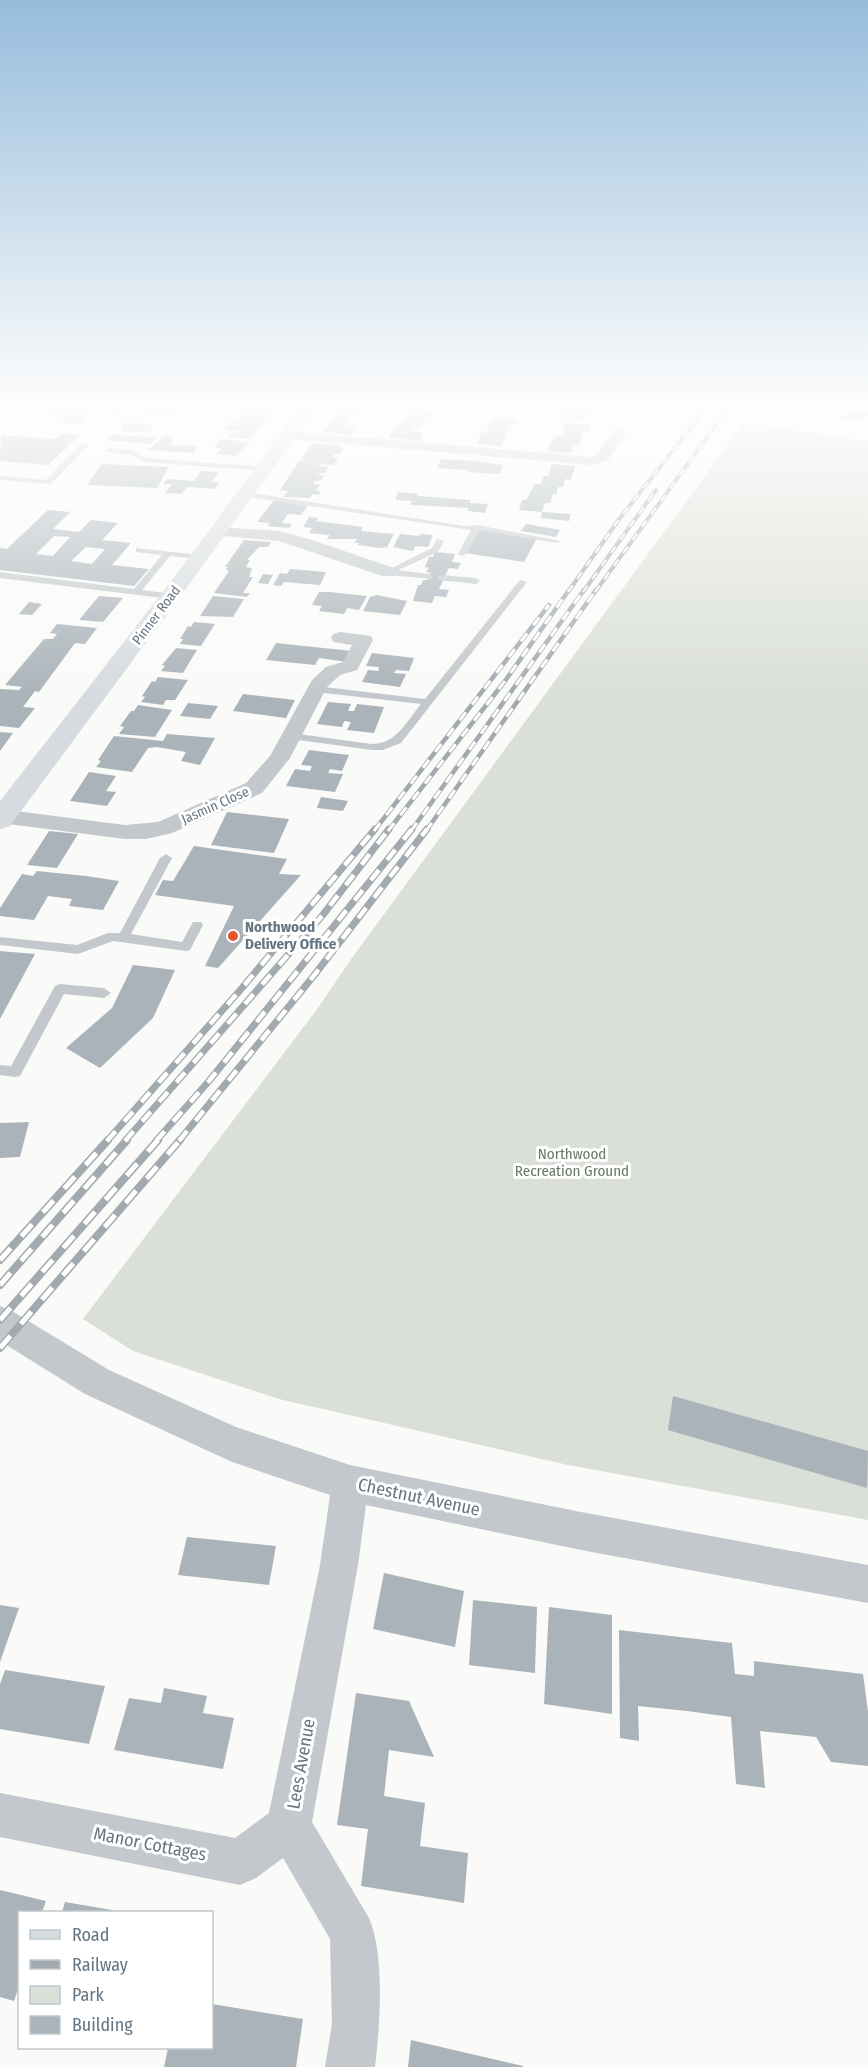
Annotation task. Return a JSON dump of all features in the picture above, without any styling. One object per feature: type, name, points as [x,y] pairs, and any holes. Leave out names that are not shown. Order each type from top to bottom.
[{"type":"main road","name":"Pinner Road","points":[[1,817],[239,503]]},
{"type":"street","points":[[218,532],[279,536],[306,543],[388,572]]},
{"type":"street","name":"Jasmin Close","points":[[1,817],[125,832],[146,832],[164,828],[254,788],[279,758],[316,689],[333,671],[350,666],[364,640],[340,638]]},
{"type":"street","name":"Chestnut Avenue","points":[[0,1322],[107,1387],[232,1444],[350,1483],[581,1531],[868,1584]]},
{"type":"street","name":"Lees Avenue","points":[[350,1483],[339,1565],[289,1826],[353,1934],[356,2024],[350,2067]]},
{"type":"street","name":"Manor Cottages","points":[[0,1815],[240,1862],[289,1826]]},
{"type":"lane","points":[[307,503],[464,528],[477,527],[558,541]]},
{"type":"lane","points":[[462,554],[477,527]]},
{"type":"lane","points":[[388,572],[435,550],[440,542]]},
{"type":"lane","points":[[140,550],[200,557]]},
{"type":"lane","points":[[136,592],[168,553]]},
{"type":"lane","points":[[388,572],[429,577]]},
{"type":"lane","points":[[0,575],[170,596]]},
{"type":"lane","points":[[441,578],[476,581]]},
{"type":"lane","points":[[291,736],[372,747],[382,747],[397,741],[523,582]]},
{"type":"lane","points":[[316,689],[429,702]]},
{"type":"lane","points":[[123,938],[166,858]]},
{"type":"lane","points":[[0,940],[78,950],[112,936],[186,946],[197,924]]},
{"type":"lane","points":[[0,1070],[15,1072],[60,989],[104,993]]},
{"type":"green space","name":"Northwood Recreation Ground","points":[[685,503],[868,503],[868,1520],[568,1465],[279,1399],[133,1351],[83,1319],[318,1008],[349,962]]},
{"type":"building","points":[[271,503],[308,505],[301,515],[288,514],[282,523],[292,524],[289,528],[267,526],[270,523],[257,522]]},
{"type":"building","points":[[521,503],[545,503],[542,512],[519,510]]},
{"type":"building","points":[[488,504],[485,513],[468,511],[468,508],[410,505]]},
{"type":"building","points":[[48,510],[70,512],[53,529],[79,532],[91,520],[118,523],[102,540],[131,543],[112,565],[149,569],[134,586],[0,570],[0,548],[7,549]],"holes":[[[54,536],[70,537],[53,556],[36,554]],[[86,547],[105,549],[92,564],[71,561]]]},
{"type":"building","points":[[542,512],[571,514],[569,521],[541,518]]},
{"type":"building","points":[[309,517],[318,518],[316,521],[363,527],[361,531],[394,534],[387,547],[380,548],[358,545],[359,543],[354,543],[357,539],[327,539],[330,535],[309,533],[312,528],[303,527]]},
{"type":"building","points":[[526,524],[560,530],[556,537],[521,531]]},
{"type":"building","points":[[479,530],[537,538],[524,562],[465,553]]},
{"type":"building","points":[[400,534],[433,535],[428,547],[415,546],[413,551],[393,547]]},
{"type":"building","points":[[244,540],[271,542],[268,547],[259,547],[247,560],[250,560],[246,567],[252,568],[249,577],[253,577],[243,593],[250,593],[247,597],[214,593],[229,571],[226,570],[228,567],[225,567]]},
{"type":"building","points":[[435,552],[455,554],[452,562],[461,563],[458,569],[449,568],[439,589],[449,590],[446,597],[435,596],[432,603],[413,601],[418,585],[421,585],[423,580],[427,580],[431,573],[426,572],[429,568],[425,567],[429,557],[433,557]]},
{"type":"building","points":[[290,569],[326,572],[320,585],[284,582],[281,586],[273,585],[280,573],[287,574]]},
{"type":"building","points":[[263,574],[273,575],[268,584],[258,583]]},
{"type":"building","points":[[319,592],[367,596],[359,610],[347,608],[344,614],[319,611],[322,606],[312,605]]},
{"type":"building","points":[[377,595],[407,601],[400,615],[363,611],[370,597]]},
{"type":"building","points":[[99,596],[123,598],[103,622],[79,620]]},
{"type":"building","points":[[213,596],[244,599],[233,617],[200,616]]},
{"type":"building","points":[[29,602],[42,604],[32,615],[19,614]]},
{"type":"building","points":[[194,622],[215,624],[201,646],[180,644],[183,639],[180,639],[188,626],[191,627]]},
{"type":"building","points":[[57,624],[97,628],[85,644],[75,643],[39,692],[35,691],[23,707],[35,708],[19,728],[0,726],[0,689],[19,690],[22,687],[5,685],[44,639],[53,639],[57,634],[50,633]]},
{"type":"building","points":[[276,643],[352,651],[347,662],[319,658],[315,665],[266,660]]},
{"type":"building","points":[[176,648],[197,650],[183,673],[161,671],[165,666],[162,665]]},
{"type":"building","points":[[372,653],[414,658],[409,671],[396,670],[394,673],[406,674],[400,687],[362,682],[368,670],[378,671],[379,667],[366,666]]},
{"type":"building","points":[[158,677],[188,680],[175,700],[166,700],[163,705],[141,702],[145,697],[142,696],[152,681],[155,682]]},
{"type":"building","points":[[243,694],[295,700],[286,718],[233,711]]},
{"type":"building","points":[[328,702],[351,704],[348,711],[354,711],[357,704],[384,707],[374,733],[347,730],[351,722],[344,721],[342,727],[317,724]]},
{"type":"building","points":[[188,703],[218,706],[210,719],[180,716]]},
{"type":"building","points":[[138,705],[172,710],[155,737],[119,734],[124,727],[120,726]]},
{"type":"building","points":[[0,732],[13,733],[0,751]]},
{"type":"building","points":[[167,734],[215,738],[200,765],[181,761],[186,752],[157,747],[148,748],[132,772],[96,767],[114,736],[163,741]]},
{"type":"building","points":[[309,750],[349,755],[342,771],[330,769],[328,773],[343,774],[335,792],[286,786],[295,769],[310,771],[312,766],[301,765]]},
{"type":"building","points":[[89,772],[116,776],[106,791],[116,792],[107,806],[70,801]]},
{"type":"building","points":[[321,797],[348,801],[343,811],[317,808]]},
{"type":"building","points":[[227,812],[289,819],[274,853],[211,845]]},
{"type":"building","points":[[49,831],[78,834],[57,868],[27,865]]},
{"type":"building","name":"Northwood Delivery Office","points":[[194,846],[287,859],[279,874],[301,875],[218,968],[205,966],[234,906],[155,895],[163,880],[173,881]]},
{"type":"building","points":[[37,871],[119,881],[103,910],[69,906],[72,899],[48,896],[34,920],[0,916],[0,908],[22,874],[33,876]]},
{"type":"building","points":[[0,951],[35,954],[0,1019]]},
{"type":"building","points":[[133,965],[175,970],[153,1018],[100,1068],[66,1048],[112,1008]]},
{"type":"building","points":[[29,1122],[20,1157],[0,1158],[0,1123]]},
{"type":"building","points":[[673,1396],[868,1451],[867,1488],[668,1430]]},
{"type":"building","points":[[187,1537],[276,1546],[269,1585],[178,1575]]},
{"type":"building","points":[[384,1573],[464,1591],[455,1647],[373,1629]]},
{"type":"building","points":[[473,1600],[537,1607],[535,1673],[469,1665]]},
{"type":"building","points":[[0,1605],[19,1608],[0,1662]]},
{"type":"building","points":[[549,1607],[612,1615],[612,1714],[544,1704]]},
{"type":"building","points":[[619,1630],[732,1643],[735,1674],[754,1676],[754,1661],[863,1674],[868,1712],[868,1766],[831,1762],[816,1737],[760,1731],[765,1788],[736,1784],[731,1717],[687,1711],[638,1706],[639,1741],[620,1738]]},
{"type":"building","points":[[5,1670],[105,1686],[89,1744],[0,1729],[0,1684]]},
{"type":"building","points":[[164,1688],[207,1696],[203,1713],[234,1718],[223,1769],[114,1750],[129,1698],[161,1703]]},
{"type":"building","points":[[356,1693],[409,1701],[434,1757],[389,1750],[384,1796],[425,1803],[420,1846],[468,1853],[464,1903],[361,1886],[368,1829],[337,1825]]},
{"type":"building","points":[[0,1890],[46,1901],[42,1911],[18,1911],[18,1989],[14,2001],[0,1997]]},
{"type":"building","points":[[65,1902],[118,1911],[62,1911]]},
{"type":"building","points":[[213,2004],[303,2019],[296,2067],[164,2067],[168,2049],[213,2049]]},
{"type":"building","points":[[411,2040],[523,2066],[523,2067],[408,2067]]},
{"type":"railway","points":[[568,592],[631,503]]},
{"type":"railway","points":[[583,592],[646,503]]},
{"type":"railway","points":[[595,592],[659,503]]},
{"type":"railway","points":[[388,831],[505,681],[569,590]]},
{"type":"railway","points":[[411,831],[584,590]]},
{"type":"railway","points":[[426,831],[596,590]]},
{"type":"railway","points":[[374,831],[549,605]]},
{"type":"railway","points":[[107,1141],[242,988],[375,829]]},
{"type":"railway","points":[[125,1141],[322,916],[389,829]]},
{"type":"railway","points":[[156,1141],[209,1081],[412,829]]},
{"type":"railway","points":[[179,1141],[312,978],[427,829]]},
{"type":"railway","points":[[0,1260],[108,1140]]},
{"type":"railway","points":[[0,1285],[127,1140]]},
{"type":"railway","points":[[0,1320],[158,1140]]},
{"type":"railway","points":[[0,1348],[180,1140]]},
{"type":"place","name":"Northwood Delivery Office","points":[[233,936]]}]
